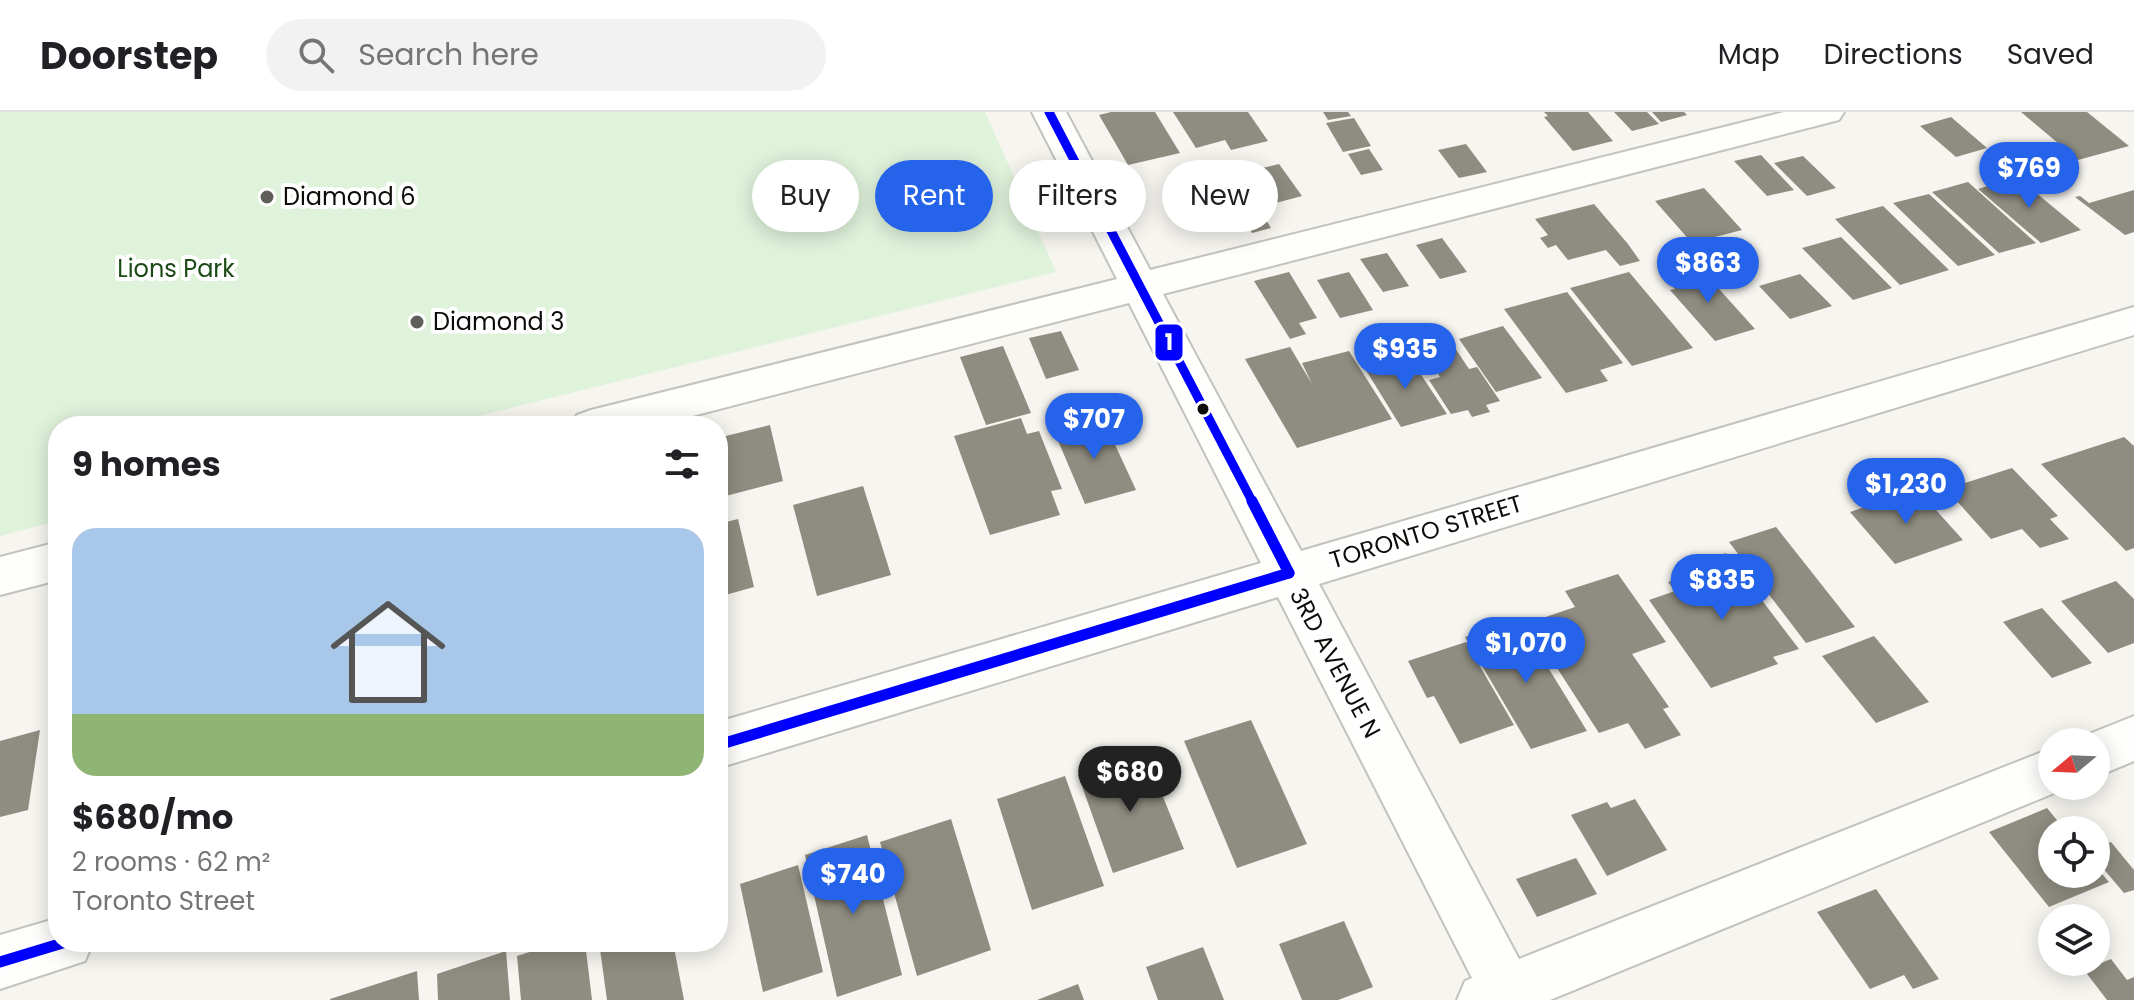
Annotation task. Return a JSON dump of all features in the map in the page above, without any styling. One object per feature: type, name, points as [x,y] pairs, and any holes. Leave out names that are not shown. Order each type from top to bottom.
[{"type":"street","name":"3RD AVENUE N","points":[[1049,112],[1289,573],[1501,997]]},
{"type":"street","points":[[630,416],[1827,112]]},
{"type":"street","name":"TORONTO STREET","points":[[728,742],[2134,321]]},
{"type":"street","points":[[0,576],[48,564]]},
{"type":"street","points":[[2110,748],[2134,738]]},
{"type":"street","points":[[1501,997],[2038,777]]},
{"type":"street","points":[[0,962],[48,947]]},
{"type":"green space","name":"Lions Park","points":[[0,112],[985,112],[1009,166],[1009,232],[1038,232],[1056,272],[479,416],[48,416],[48,524],[0,536]]},
{"type":"building","points":[[1155,112],[1180,153],[1146,161],[1125,160],[1099,115]]},
{"type":"building","points":[[1173,112],[1248,112],[1268,141],[1231,150],[1225,140],[1196,148]]},
{"type":"building","points":[[1323,112],[1348,112],[1351,116],[1328,120]]},
{"type":"building","points":[[1544,112],[1588,112],[1613,141],[1573,151],[1544,117],[1548,116]]},
{"type":"building","points":[[1614,112],[1647,112],[1659,124],[1632,131]]},
{"type":"building","points":[[1652,112],[1684,112],[1687,115],[1661,122]]},
{"type":"building","points":[[2021,112],[2087,112],[2129,146],[2078,160]]},
{"type":"building","points":[[1951,117],[1987,148],[1956,157],[1920,126]]},
{"type":"building","points":[[1354,118],[1371,146],[1343,152],[1326,123]]},
{"type":"building","points":[[1466,144],[1487,172],[1459,178],[1438,150]]},
{"type":"building","points":[[1369,149],[1383,170],[1361,175],[1348,154]]},
{"type":"building","points":[[1761,155],[1794,190],[1767,196],[1734,161]]},
{"type":"building","points":[[1803,156],[1836,188],[1807,196],[1774,163]]},
{"type":"building","points":[[1279,164],[1302,196],[1278,202]]},
{"type":"building","points":[[2017,177],[2081,230],[2041,243],[1978,189]]},
{"type":"building","points":[[1968,182],[2036,243],[1999,253],[1932,192]]},
{"type":"building","points":[[1704,188],[1742,230],[1692,243],[1655,201]]},
{"type":"building","points":[[2134,190],[2134,232],[2125,235],[2075,197],[2080,196],[2089,203]]},
{"type":"building","points":[[1929,194],[1995,255],[1958,266],[1893,203]]},
{"type":"building","points":[[1594,204],[1640,261],[1620,266],[1606,250],[1568,260],[1556,245],[1548,248],[1540,238],[1548,235],[1535,219]]},
{"type":"building","points":[[1883,206],[1949,270],[1900,285],[1835,219]]},
{"type":"building","points":[[1841,237],[1892,288],[1853,300],[1802,248]]},
{"type":"building","points":[[1442,238],[1467,272],[1440,279],[1416,245]]},
{"type":"building","points":[[1387,253],[1409,286],[1383,292],[1360,259]]},
{"type":"building","points":[[1689,267],[1701,281],[1710,279],[1755,329],[1715,341],[1670,290],[1675,289],[1661,275]]},
{"type":"building","points":[[1289,272],[1317,318],[1299,323],[1306,334],[1290,339],[1254,281]]},
{"type":"building","points":[[1349,272],[1373,310],[1340,318],[1317,280]]},
{"type":"building","points":[[1629,272],[1693,348],[1632,366],[1570,288]]},
{"type":"building","points":[[1800,274],[1832,306],[1790,319],[1759,286]]},
{"type":"building","points":[[1567,292],[1623,363],[1600,370],[1608,381],[1566,393],[1504,309]]},
{"type":"building","points":[[1503,326],[1542,378],[1496,392],[1459,339]]},
{"type":"building","points":[[1061,331],[1079,370],[1046,379],[1029,338]]},
{"type":"building","points":[[1433,340],[1437,346],[1451,342],[1469,369],[1477,367],[1500,401],[1486,405],[1490,412],[1472,417],[1468,410],[1451,414],[1429,380],[1440,377],[1419,344]]},
{"type":"building","points":[[1003,346],[1031,413],[986,425],[960,357]]},
{"type":"building","points":[[1290,347],[1312,384],[1302,363],[1349,351],[1392,419],[1297,448],[1245,359]]},
{"type":"building","points":[[1408,355],[1447,414],[1401,427],[1364,367]]},
{"type":"building","points":[[1085,414],[1091,427],[1105,423],[1136,490],[1085,504],[1056,436],[1069,433],[1064,420]]},
{"type":"building","points":[[1021,418],[1027,434],[1039,431],[1062,489],[1051,491],[1060,515],[990,535],[954,436]]},
{"type":"building","points":[[770,425],[783,481],[728,495],[728,436]]},
{"type":"building","points":[[2124,437],[2134,446],[2134,548],[2126,551],[2041,464]]},
{"type":"building","points":[[2012,468],[2058,516],[2050,519],[2069,539],[2040,548],[2022,529],[1991,539],[1946,489]]},
{"type":"building","points":[[863,486],[891,575],[817,596],[793,505]]},
{"type":"building","points":[[1917,489],[1963,540],[1895,564],[1850,512]]},
{"type":"building","points":[[738,519],[754,587],[728,594],[728,522]]},
{"type":"building","points":[[1776,527],[1855,627],[1806,643],[1729,542]]},
{"type":"building","points":[[1726,553],[1799,649],[1773,657],[1778,664],[1711,688],[1649,600],[1675,591],[1668,582],[1685,576],[1679,568]]},
{"type":"building","points":[[1618,574],[1666,642],[1632,654],[1669,707],[1663,709],[1681,735],[1645,749],[1628,723],[1599,733],[1528,623],[1575,607],[1565,591]]},
{"type":"building","points":[[2116,581],[2134,599],[2134,643],[2108,653],[2061,601]]},
{"type":"building","points":[[2042,608],[2092,663],[2052,678],[2003,622]]},
{"type":"building","points":[[1519,620],[1587,731],[1531,749],[1465,637]]},
{"type":"building","points":[[1874,636],[1929,702],[1876,723],[1822,656]]},
{"type":"building","points":[[1466,642],[1514,725],[1460,744],[1434,696],[1427,698],[1408,661]]},
{"type":"building","points":[[1251,720],[1307,844],[1237,868],[1184,741]]},
{"type":"building","points":[[40,730],[28,810],[0,817],[0,741]]},
{"type":"building","points":[[1129,759],[1132,768],[1149,762],[1184,849],[1113,873],[1078,775]]},
{"type":"building","points":[[1065,776],[1104,886],[1032,910],[997,799]]},
{"type":"building","points":[[1635,799],[1667,850],[1607,876],[1571,815],[1607,802],[1611,808]]},
{"type":"building","points":[[2047,808],[2054,816],[2038,816],[2038,888],[2095,888],[2056,904],[2047,904],[1989,832]]},
{"type":"building","points":[[951,819],[991,950],[917,976],[880,842]]},
{"type":"building","points":[[867,835],[902,975],[837,997],[805,855]]},
{"type":"building","points":[[2110,842],[2134,870],[2134,890],[2124,893],[2110,876]]},
{"type":"building","points":[[1576,858],[1597,894],[1537,917],[1516,879]]},
{"type":"building","points":[[798,865],[823,972],[763,992],[740,884]]},
{"type":"building","points":[[1876,889],[1939,979],[1913,989],[1904,975],[1870,989],[1817,912]]},
{"type":"building","points":[[1344,921],[1373,987],[1338,1000],[1302,1000],[1279,944]]},
{"type":"building","points":[[1203,947],[1224,1000],[1158,1000],[1146,967]]},
{"type":"building","points":[[506,952],[510,1000],[438,1000],[437,974]]},
{"type":"building","points":[[530,952],[586,952],[592,1000],[521,1000],[517,956]]},
{"type":"building","points":[[600,952],[675,952],[684,1000],[607,1000]]},
{"type":"building","points":[[2110,959],[2127,980],[2134,977],[2134,1000],[2107,1000],[2089,976],[2110,976]]},
{"type":"building","points":[[417,971],[419,1000],[330,1000],[330,999]]},
{"type":"building","points":[[1078,984],[1084,1000],[1037,1000]]},
{"type":"transit line","name":"1","points":[[1049,112],[1289,573]]},
{"type":"transit line","name":"1","points":[[728,742],[1289,573]]},
{"type":"transit line","name":"1","points":[[0,962],[48,947]]},
{"type":"place","name":"Diamond 6","points":[[267,197]]},
{"type":"place","name":"Diamond 3","points":[[417,322]]}]
